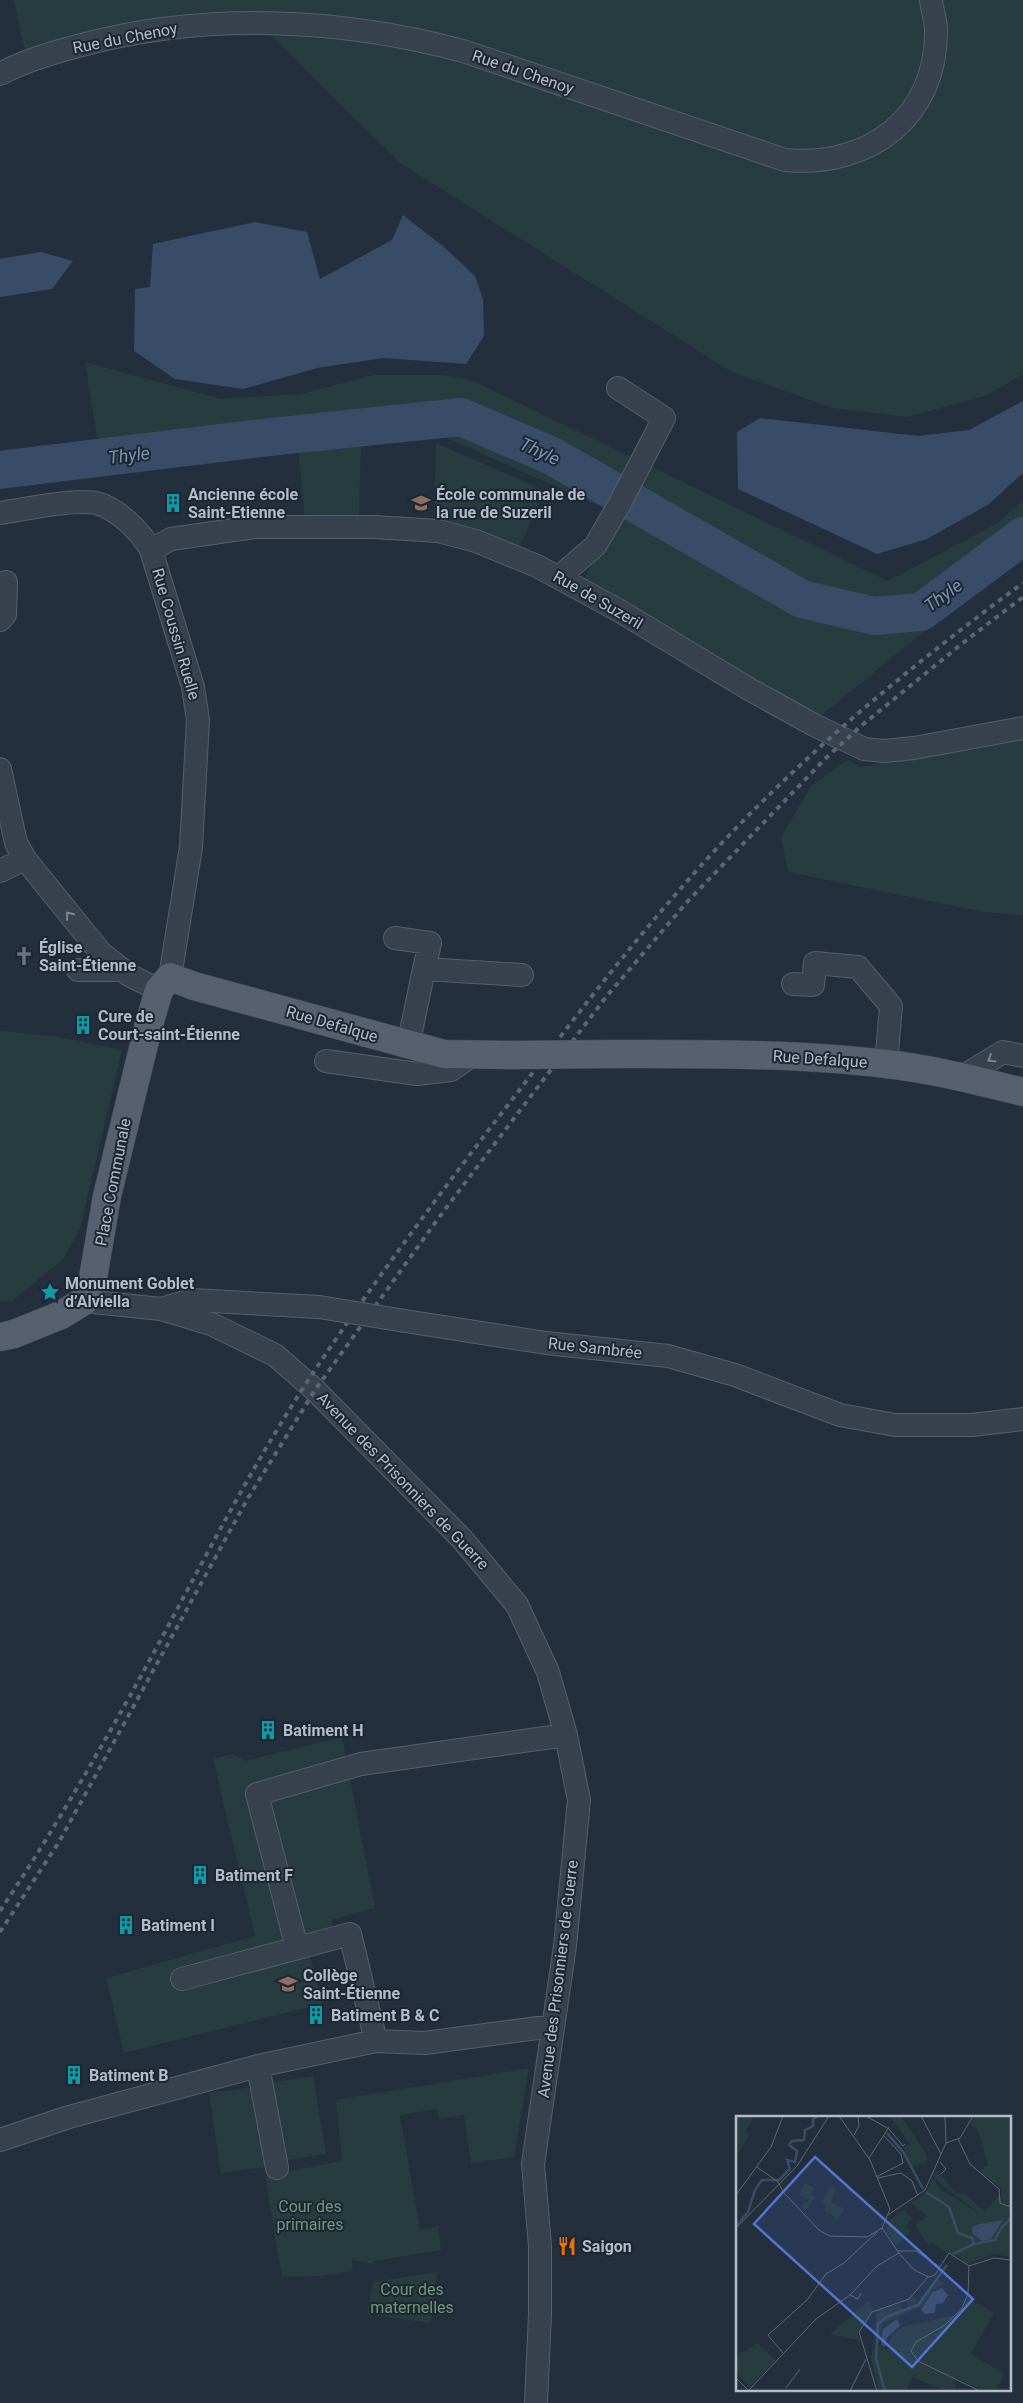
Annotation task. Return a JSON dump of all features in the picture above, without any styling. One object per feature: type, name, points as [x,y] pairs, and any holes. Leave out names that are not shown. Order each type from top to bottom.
[{"type":"main road","name":"Rue Defalque","points":[[164,984],[194,986],[408,1046],[444,1054],[471,1056],[614,1054],[767,1055],[886,1064],[962,1077],[1023,1092]]},
{"type":"main road","name":"Place Communale","points":[[84,1301],[93,1278],[107,1196],[164,984]]},
{"type":"main road","points":[[0,1338],[61,1315],[84,1301]]},
{"type":"street","name":"Rue du Chenoy","points":[[0,74],[48,54],[157,28],[212,24],[260,24],[368,31],[423,40],[463,51],[786,160],[824,161],[852,155],[882,139],[897,126],[919,99],[928,79],[934,55],[936,29],[931,0]]},
{"type":"street","points":[[559,578],[595,546],[619,505],[664,418],[618,388]]},
{"type":"street","name":"Rue Coussin Ruelle","points":[[0,513],[82,503],[98,504],[113,512],[139,533],[151,550],[193,687],[198,720],[191,847],[164,984]]},
{"type":"street","name":"Rue de Suzeril","points":[[151,550],[171,539],[255,527],[374,527],[438,531],[476,541],[559,578],[749,689],[814,725],[864,749],[884,751],[914,748],[1023,728]]},
{"type":"street","points":[[0,620],[5,615],[6,582]]},
{"type":"street","points":[[0,769],[14,834],[25,859],[90,941],[122,970]]},
{"type":"street","points":[[0,871],[25,859]]},
{"type":"street","points":[[395,938],[430,943],[408,1046]]},
{"type":"street","points":[[793,984],[813,985],[815,963],[858,968],[890,1006],[886,1064]]},
{"type":"street","points":[[424,969],[522,975]]},
{"type":"street","points":[[78,970],[122,970],[164,984]]},
{"type":"street","points":[[962,1077],[1003,1052],[1023,1056]]},
{"type":"street","points":[[326,1061],[416,1074],[451,1070],[471,1056]]},
{"type":"street","name":"Rue Sambrée","points":[[161,1309],[192,1300],[319,1307],[546,1343],[668,1356],[735,1375],[840,1415],[895,1425],[972,1425],[1023,1418]]},
{"type":"street","name":"Avenue des Prisonniers de Guerre","points":[[84,1301],[161,1309],[211,1324],[275,1355],[315,1390],[462,1539],[517,1605],[548,1672],[566,1735],[579,1800],[565,1946],[533,2164],[540,2255],[536,2403]]},
{"type":"street","points":[[296,1948],[257,1794],[361,1764],[566,1735]]},
{"type":"street","points":[[182,1978],[350,1934],[376,2041]]},
{"type":"street","points":[[0,2140],[69,2117],[258,2066],[376,2041],[425,2043],[553,2026]]},
{"type":"street","points":[[258,2066],[276,2168]]},
{"type":"green space","points":[[14,0],[1023,0],[1023,374],[988,395],[907,417],[832,408],[732,372],[400,163],[263,28],[120,29],[26,58]]},
{"type":"green space","points":[[85,362],[221,399],[301,394],[373,375],[441,375],[471,380],[888,581],[996,524],[1023,500],[1023,559],[916,638],[817,719],[582,582],[620,515],[440,435],[336,432],[102,469]]},
{"type":"green space","points":[[361,441],[359,516],[323,516],[305,519],[298,450]]},
{"type":"green space","points":[[436,443],[544,490],[517,554],[434,518]]},
{"type":"green space","points":[[1023,735],[1023,915],[984,912],[788,872],[781,837],[811,786],[848,760],[861,767]]},
{"type":"green space","points":[[0,1031],[53,1036],[122,1050],[80,1229],[64,1258],[11,1302],[0,1301]]},
{"type":"green space","points":[[342,1737],[375,1908],[331,1920],[339,1949],[310,1956],[322,2004],[124,2053],[106,1978],[255,1936],[213,1759],[233,1754],[245,1761]]},
{"type":"green space","name":"Cour des primaires","points":[[529,2068],[514,2157],[471,2163],[464,2115],[439,2119],[437,2109],[400,2115],[420,2230],[438,2227],[441,2250],[374,2261],[374,2264],[352,2260],[353,2271],[321,2276],[282,2277],[265,2176],[342,2161],[336,2100]]},
{"type":"green space","points":[[313,2076],[326,2154],[282,2161],[269,2083]]},
{"type":"green space","points":[[255,2087],[266,2167],[221,2173],[209,2093]]},
{"type":"green space","name":"Cour des maternelles","points":[[437,2272],[430,2323],[367,2314],[373,2282]]},
{"type":"water","points":[[403,215],[444,247],[475,276],[483,299],[484,336],[466,364],[384,358],[317,368],[243,389],[175,379],[134,351],[135,289],[150,287],[153,244],[255,222],[307,232],[320,279],[392,240]]},
{"type":"water","points":[[41,252],[73,261],[52,289],[0,297],[0,259]]},
{"type":"water","points":[[1023,401],[1023,473],[989,504],[927,539],[877,554],[738,489],[737,432],[760,418],[918,436],[969,430]]},
{"type":"waterway","name":"Thyle","points":[[0,470],[270,437],[461,417],[552,456],[802,599],[874,616],[921,612],[1023,536]]},
{"type":"railway","points":[[0,1911],[36,1856],[87,1771],[261,1456],[307,1382],[402,1246],[608,975],[715,851],[797,768],[840,729],[930,654],[1023,583]]},
{"type":"railway","points":[[0,1932],[59,1842],[248,1498],[315,1390],[440,1216],[606,997],[687,902],[826,758],[861,726],[964,642],[1023,597]]},
{"type":"place","name":"Ancienne école Saint-Etienne","points":[[173,503]]},
{"type":"place","name":"École communale de la rue de Suzeril","points":[[421,503]]},
{"type":"place","name":"Église Saint-Étienne","points":[[24,956]]},
{"type":"place","name":"Cure de Court-saint-Étienne","points":[[83,1025]]},
{"type":"place","name":"Monument Goblet d’Alviella","points":[[50,1292]]},
{"type":"place","name":"Batiment H","points":[[268,1730]]},
{"type":"place","name":"Batiment F","points":[[200,1875]]},
{"type":"place","name":"Batiment I","points":[[126,1925]]},
{"type":"place","name":"Collège Saint-Étienne","points":[[288,1984]]},
{"type":"place","name":"Batiment B & C","points":[[316,2015]]},
{"type":"place","name":"Batiment B","points":[[74,2075]]},
{"type":"place","name":"Saigon","points":[[567,2246]]}]
